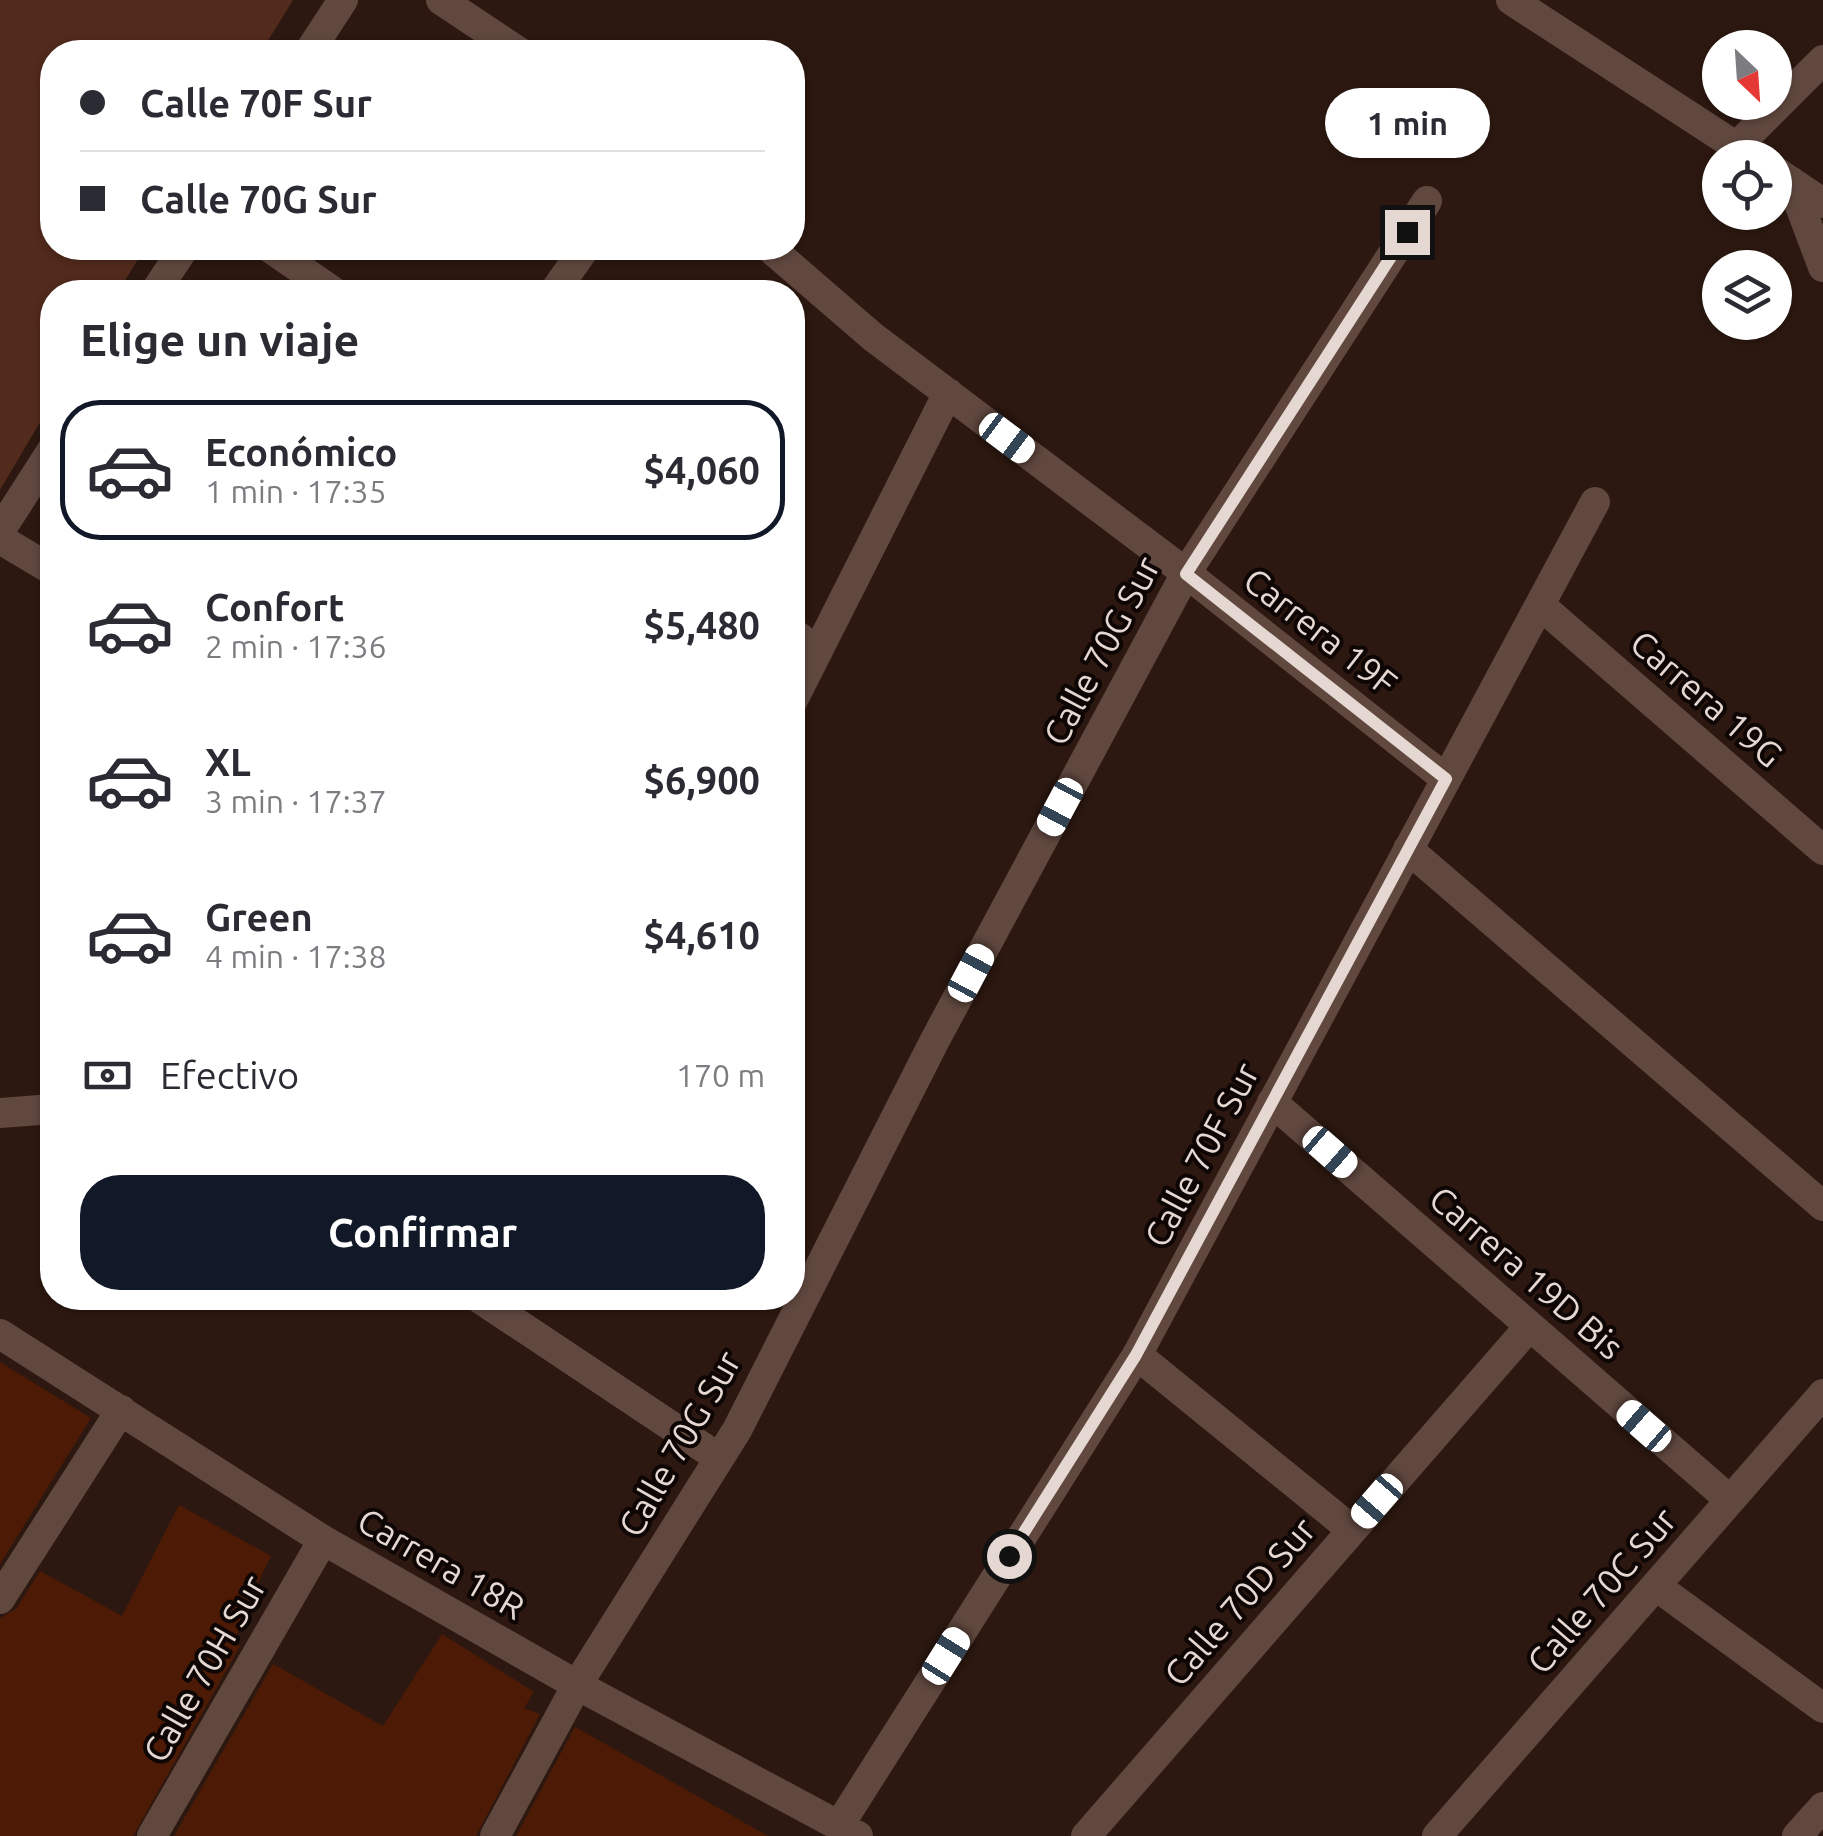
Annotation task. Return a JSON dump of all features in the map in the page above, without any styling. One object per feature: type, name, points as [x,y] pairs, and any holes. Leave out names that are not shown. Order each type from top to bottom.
[{"type":"street","points":[[317,40],[343,0]]},
{"type":"street","points":[[441,0],[501,40]]},
{"type":"street","points":[[1511,0],[1549,10],[1729,140]]},
{"type":"street","points":[[1756,140],[1823,60]]},
{"type":"street","points":[[1792,182],[1823,203]]},
{"type":"street","points":[[1792,196],[1823,267]]},
{"type":"street","name":"Calle 70G Sur","points":[[805,1296],[935,1040],[1186,574],[1427,201]]},
{"type":"street","points":[[287,260],[317,280]]},
{"type":"street","name":"Carrera 19F","points":[[784,260],[873,337],[1186,574],[1446,779]]},
{"type":"street","points":[[805,677],[948,394]]},
{"type":"street","points":[[0,531],[40,469]]},
{"type":"street","name":"Calle 70F Sur","points":[[849,1830],[1136,1355],[1595,502]]},
{"type":"street","points":[[0,539],[40,563]]},
{"type":"street","name":"Carrera 19G","points":[[1540,604],[1823,850]]},
{"type":"street","points":[[805,642],[818,652]]},
{"type":"street","points":[[1408,850],[1823,1206]]},
{"type":"street","name":"Carrera 19D Bis","points":[[1272,1102],[1730,1500]]},
{"type":"street","points":[[0,1113],[40,1110]]},
{"type":"street","points":[[497,1310],[719,1458]]},
{"type":"street","name":"Calle 70G Sur","points":[[495,1836],[577,1685],[737,1430],[798,1310]]},
{"type":"street","name":"Calle 70D Sur","points":[[1086,1836],[1529,1326]]},
{"type":"street","name":"Carrera 18R","points":[[0,1334],[323,1540],[577,1685],[849,1830]]},
{"type":"street","points":[[1136,1355],[1352,1530]]},
{"type":"street","name":"Calle 70C Sur","points":[[1437,1836],[1823,1394]]},
{"type":"street","points":[[0,1599],[120,1410]]},
{"type":"street","name":"Calle 70H Sur","points":[[152,1836],[323,1540]]},
{"type":"street","points":[[1656,1586],[1823,1708]]},
{"type":"street","points":[[1797,1836],[1823,1807]]},
{"type":"shaded area","points":[[0,0],[293,0],[268,40],[40,40],[40,260],[138,260],[125,280],[40,280],[40,422],[0,490]]},
{"type":"building","points":[[0,1362],[91,1418],[0,1564]]},
{"type":"building","points":[[179,1505],[271,1556],[242,1615],[246,1618],[233,1642],[240,1646],[133,1836],[0,1836],[0,1618],[16,1609],[40,1571],[122,1616]]},
{"type":"building","points":[[442,1634],[534,1692],[524,1708],[540,1714],[476,1836],[174,1836],[273,1664],[383,1726]]},
{"type":"building","points":[[577,1728],[768,1836],[516,1836]]},
{"type":"route","points":[[1009,1556],[1136,1355],[1446,779],[1186,574],[1407,232]]}]
